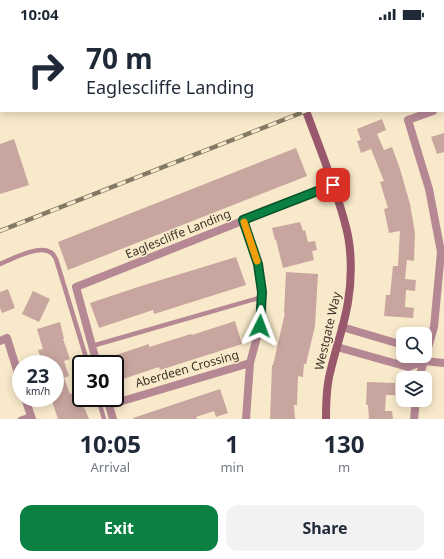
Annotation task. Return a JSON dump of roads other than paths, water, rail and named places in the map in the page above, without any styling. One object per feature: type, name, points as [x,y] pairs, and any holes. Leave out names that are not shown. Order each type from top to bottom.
[{"type":"street","name":"Westgate Way","points":[[306,112],[333,185],[346,228],[350,249],[348,302],[329,375],[326,419]]},
{"type":"street","points":[[430,112],[408,120],[429,189],[441,236],[441,252],[434,327],[432,332]]},
{"type":"street","name":"Eaglescliffe Landing","points":[[92,346],[76,287],[333,185]]},
{"type":"street","points":[[243,220],[258,264],[262,292],[260,326],[250,363],[246,419]]},
{"type":"street","points":[[342,327],[396,343]]},
{"type":"street","points":[[4,339],[12,360]]},
{"type":"street","points":[[92,346],[94,355]]},
{"type":"street","points":[[337,347],[408,367],[415,363]]},
{"type":"street","points":[[432,360],[444,362]]},
{"type":"street","name":"Aberdeen Crossing","points":[[124,397],[250,363]]},
{"type":"street","points":[[28,407],[31,417]]},
{"type":"street","points":[[110,407],[113,419]]},
{"type":"street","points":[[414,419],[415,407]]},
{"type":"lane","points":[[0,264],[32,251],[43,250],[54,254],[85,355]]},
{"type":"lane","points":[[92,346],[262,297]]},
{"type":"lane","points":[[101,407],[104,419]]},
{"type":"lane","points":[[20,419],[31,417]]},
{"type":"railway","points":[[0,231],[303,112]]}]
